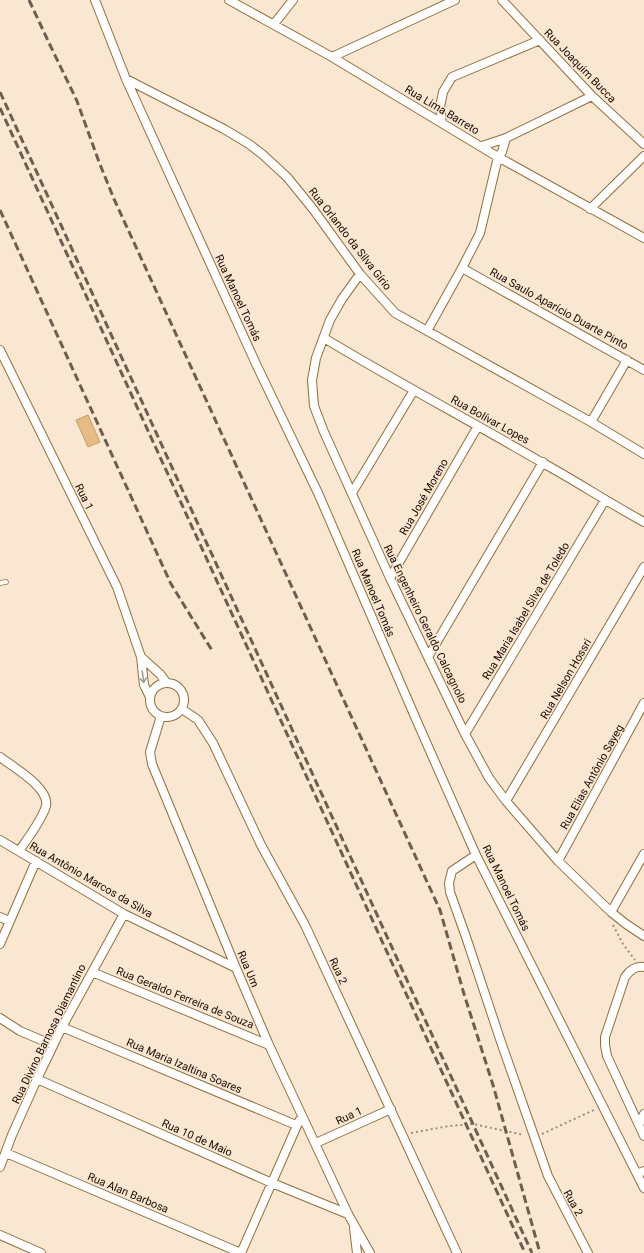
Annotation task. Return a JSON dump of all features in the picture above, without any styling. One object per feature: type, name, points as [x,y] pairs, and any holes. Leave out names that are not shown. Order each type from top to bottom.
[{"type":"street","name":"Rua Manoel Tomás","points":[[95,0],[126,79],[257,366],[318,493],[476,855],[602,1106],[640,1173],[644,1188]]},
{"type":"street","name":"Rua Lima Barreto","points":[[229,0],[332,57],[498,157],[644,238]]},
{"type":"street","points":[[274,24],[293,0]]},
{"type":"street","points":[[332,57],[453,0]]},
{"type":"street","name":"Rua Joaquim Bucca","points":[[502,0],[592,96],[644,144]]},
{"type":"street","points":[[442,123],[440,106],[443,92],[452,77],[540,40]]},
{"type":"street","name":"Rua Orlando da Silva Gírio","points":[[126,79],[224,129],[249,144],[262,154],[288,177],[360,274],[395,313],[590,422],[644,454]]},
{"type":"street","points":[[482,146],[506,138],[592,96]]},
{"type":"street","points":[[430,116],[435,113],[440,106]]},
{"type":"street","points":[[427,331],[480,233],[498,157],[502,152],[506,138]]},
{"type":"street","points":[[590,209],[644,156]]},
{"type":"street","name":"Rua Saulo Aparício Duarte Pinto","points":[[462,268],[644,370]]},
{"type":"street","name":"Rua Engenheiro Geraldo Calcagnolo","points":[[360,274],[342,299],[330,320],[316,358],[312,380],[314,406],[324,432],[390,578],[465,734],[489,778],[506,801],[558,861],[612,912],[644,936]]},
{"type":"street","name":"Rua Bolívar Lopes","points":[[324,338],[368,365],[543,462],[644,522]]},
{"type":"street","name":"Rua 1","points":[[0,350],[117,587],[141,657],[144,686],[150,697]]},
{"type":"street","points":[[590,422],[627,360]]},
{"type":"street","points":[[352,494],[414,390]]},
{"type":"street","name":"Rua José Moreno","points":[[390,578],[478,426]]},
{"type":"street","points":[[428,656],[543,462]]},
{"type":"street","name":"Rua Maria Isabel Silva de Toledo","points":[[465,734],[605,500]]},
{"type":"street","name":"Rua Nelson Hossri","points":[[506,801],[644,567]]},
{"type":"street","name":"Rua 1","points":[[141,657],[160,674],[166,682]]},
{"type":"street","points":[[166,682],[175,684],[182,691],[185,700],[182,709],[173,716],[161,716],[154,712],[150,705],[150,697],[153,690],[158,684],[166,682]]},
{"type":"street","name":"Rua Elias Antônio Sayeg","points":[[558,861],[644,704]]},
{"type":"street","name":"Rua 2","points":[[182,709],[198,720],[213,743],[261,845],[304,925],[457,1253]]},
{"type":"street","name":"Rua Um","points":[[161,716],[150,752],[151,759],[269,1045],[353,1223]]},
{"type":"street","points":[[0,757],[36,784],[46,795],[46,808],[19,851]]},
{"type":"street","name":"Rua Antônio Marcos da Silva","points":[[0,840],[124,914],[236,968]]},
{"type":"street","points":[[612,912],[644,854]]},
{"type":"street","name":"Rua 2","points":[[476,855],[452,871],[449,876],[450,892],[552,1186],[588,1253]]},
{"type":"street","points":[[0,944],[36,861]]},
{"type":"street","name":"Rua Divino Barnosa Diamantino","points":[[0,1167],[12,1135],[62,1027],[124,914]]},
{"type":"street","points":[[0,917],[9,921]]},
{"type":"street","points":[[641,967],[631,970],[625,977],[605,1037],[605,1045],[607,1056],[644,1136]]},
{"type":"street","name":"Rua Geraldo Ferreira de Souza","points":[[92,972],[269,1045]]},
{"type":"street","points":[[0,1018],[20,1031],[54,1046]]},
{"type":"street","name":"Rua Maria Izaltina Soares","points":[[62,1027],[296,1126]]},
{"type":"street","name":"Rua 10 de Maio","points":[[37,1079],[272,1183],[348,1214]]},
{"type":"street","name":"Rua 1","points":[[316,1143],[391,1109]]},
{"type":"street","points":[[241,1253],[301,1114]]},
{"type":"street","points":[[639,1125],[644,1114]]},
{"type":"street","name":"Rua Alan Barbosa","points":[[6,1153],[241,1253]]},
{"type":"street","points":[[353,1223],[357,1253]]},
{"type":"street","points":[[353,1223],[370,1253]]},
{"type":"street","points":[[0,1235],[41,1253]]},
{"type":"lane","points":[[0,583],[6,582]]},
{"type":"path","points":[[612,912],[612,923],[617,934],[641,967]]},
{"type":"path","points":[[403,1135],[413,1132],[473,1124],[534,1137],[602,1106]]},
{"type":"building","points":[[88,415],[100,442],[88,447],[76,420]]},
{"type":"railway","points":[[29,0],[77,101],[114,199],[440,910],[464,994],[493,1085],[540,1253]]},
{"type":"railway","points":[[0,92],[532,1253]]},
{"type":"railway","points":[[0,108],[525,1253]]},
{"type":"railway","points":[[0,210],[171,584],[213,652]]}]
